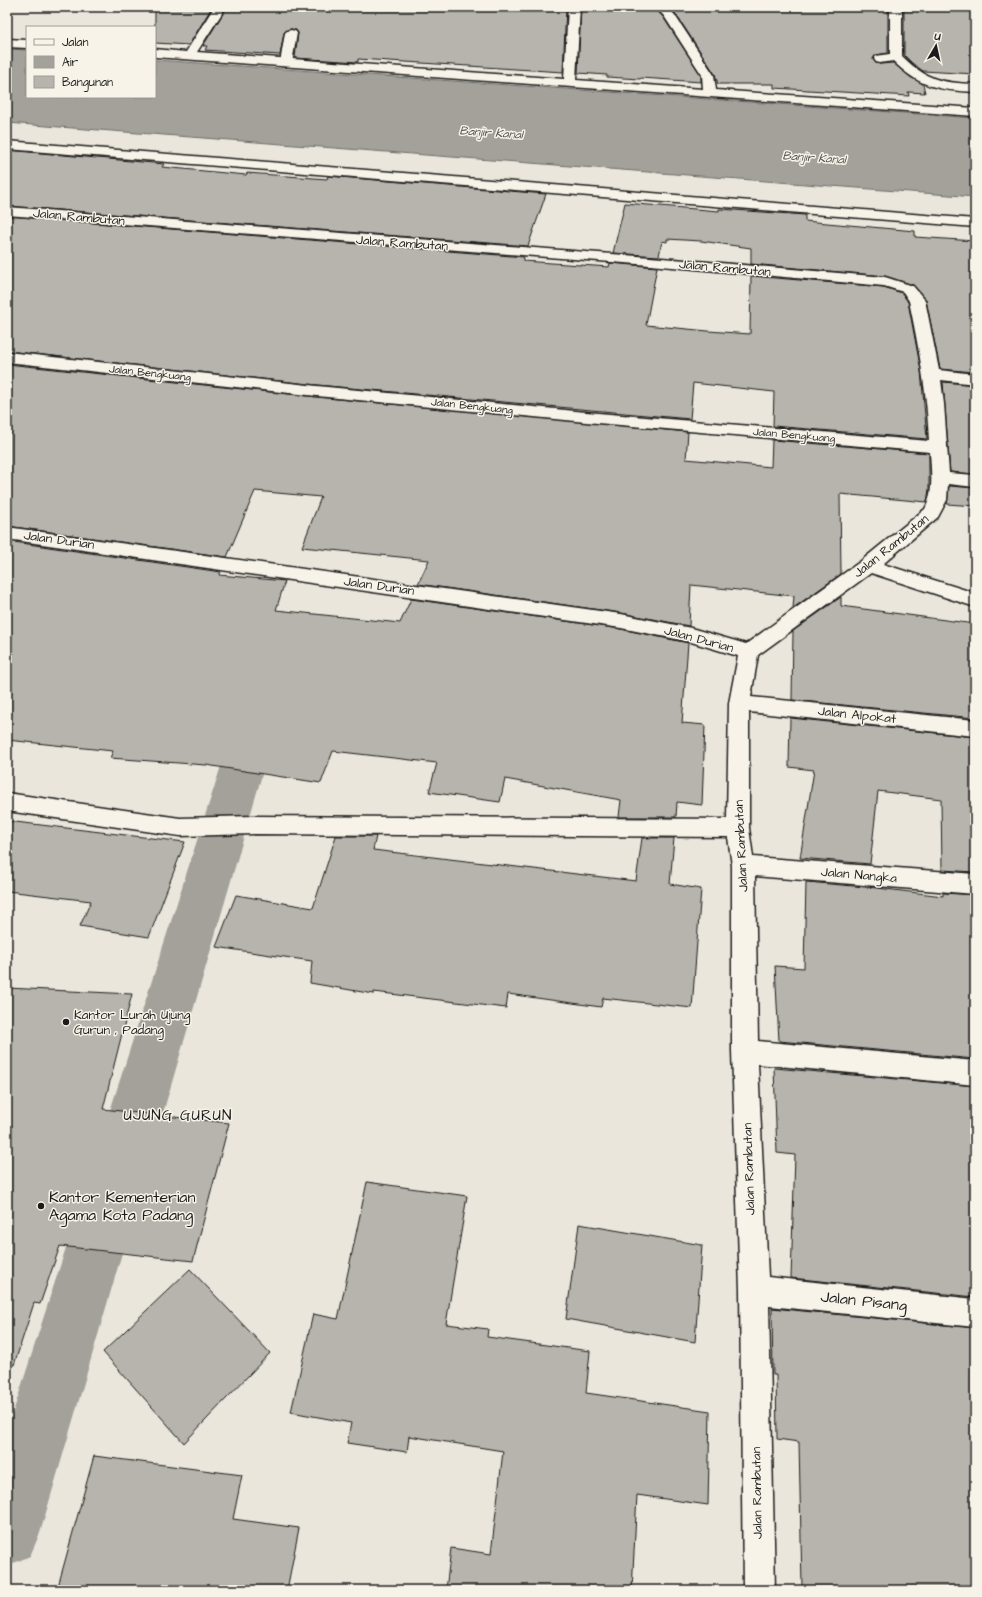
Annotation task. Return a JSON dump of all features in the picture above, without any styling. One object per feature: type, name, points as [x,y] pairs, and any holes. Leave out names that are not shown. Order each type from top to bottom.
[{"type":"street","points":[[189,56],[220,7]]},
{"type":"street","points":[[570,84],[574,7]]},
{"type":"street","points":[[661,7],[668,14],[702,64],[708,75],[710,93]]},
{"type":"street","points":[[896,11],[896,57],[910,72],[922,79],[942,85],[975,88]]},
{"type":"street","points":[[286,63],[291,33]]},
{"type":"street","points":[[7,43],[26,44]]},
{"type":"street","points":[[156,53],[975,112]]},
{"type":"street","points":[[880,60],[896,57]]},
{"type":"street","points":[[7,145],[975,223]]},
{"type":"street","name":"Jalan Rambutan","points":[[7,211],[650,261],[889,282],[908,289],[917,300],[932,374],[936,404],[937,447],[940,478],[938,500],[932,513],[868,566],[749,652],[739,703],[738,828],[743,866],[745,1051],[754,1290],[759,1590]]},
{"type":"street","name":"Jalan Bengkuang","points":[[7,357],[317,391],[586,417],[937,447]]},
{"type":"street","points":[[932,374],[975,379]]},
{"type":"street","points":[[940,478],[975,481]]},
{"type":"street","name":"Jalan Durian","points":[[7,533],[621,621],[691,635],[749,652]]},
{"type":"street","points":[[868,566],[975,600]]},
{"type":"street","name":"Jalan Alpokat","points":[[739,703],[975,728]]},
{"type":"street","points":[[7,802],[180,827],[254,825],[738,828]]},
{"type":"street","name":"Jalan Nangka","points":[[743,866],[975,884]]},
{"type":"street","points":[[745,1051],[975,1073]]},
{"type":"street","name":"Jalan Pisang","points":[[754,1290],[975,1313]]},
{"type":"water","name":"Banjir Kanal","points":[[7,49],[26,50],[26,98],[156,98],[156,60],[975,118],[975,197],[7,123]]},
{"type":"building","points":[[155,7],[212,7],[189,45],[156,43]]},
{"type":"building","points":[[227,7],[566,7],[563,72],[358,59],[358,62],[295,58],[298,33],[296,30],[291,29],[284,33],[280,55],[205,50],[207,46],[203,46]]},
{"type":"building","points":[[581,7],[654,7],[663,17],[701,75],[701,82],[607,77],[607,75],[578,73]]},
{"type":"building","points":[[669,7],[894,7],[888,11],[888,53],[876,55],[873,60],[880,64],[893,63],[910,77],[923,84],[925,93],[908,92],[909,96],[774,88],[774,84],[718,84],[715,74],[675,13]]},
{"type":"building","points":[[898,7],[975,7],[975,74],[923,71],[912,63],[904,55],[904,11]]},
{"type":"building","points":[[7,150],[164,164],[162,167],[246,175],[247,173],[327,179],[328,176],[546,194],[528,246],[7,206]]},
{"type":"building","points":[[625,203],[719,211],[719,209],[805,215],[805,221],[915,231],[915,237],[975,241],[975,372],[940,369],[926,300],[913,285],[885,276],[751,264],[751,248],[701,241],[667,239],[667,242],[662,241],[659,256],[613,253]]},
{"type":"building","points":[[7,216],[524,257],[523,261],[609,267],[610,263],[657,267],[646,325],[708,331],[750,334],[751,276],[884,287],[902,293],[908,302],[921,371],[927,439],[773,426],[774,392],[693,383],[690,419],[317,385],[7,351]]},
{"type":"building","points":[[7,364],[317,397],[688,432],[686,459],[771,467],[772,440],[929,453],[929,489],[927,502],[840,494],[841,574],[793,608],[794,596],[691,585],[689,626],[621,613],[418,584],[429,560],[302,547],[321,497],[255,491],[227,557],[7,526]]},
{"type":"building","points":[[943,382],[975,385],[975,474],[950,472]]},
{"type":"building","points":[[949,486],[975,488],[975,506],[947,504]]},
{"type":"building","points":[[7,541],[221,572],[219,575],[285,581],[276,610],[400,623],[411,599],[621,629],[688,643],[682,723],[705,725],[702,805],[677,802],[676,817],[619,817],[621,800],[505,779],[500,802],[429,792],[437,763],[333,751],[321,783],[206,765],[110,758],[113,751],[7,740]]},
{"type":"building","points":[[841,597],[841,606],[975,624],[975,718],[792,700],[793,631]]},
{"type":"building","points":[[790,718],[975,737],[975,872],[942,870],[941,799],[878,791],[870,864],[800,858],[814,770],[789,767]]},
{"type":"building","points":[[7,821],[185,842],[149,937],[80,926],[91,901],[7,891]]},
{"type":"building","points":[[336,836],[376,836],[373,850],[636,881],[642,838],[674,838],[670,884],[701,889],[692,1008],[603,998],[601,1007],[508,994],[506,1008],[374,992],[374,994],[310,983],[312,961],[216,947],[236,895],[313,908]]},
{"type":"building","points":[[806,882],[877,888],[943,896],[943,893],[975,895],[975,1059],[779,1041],[775,966],[804,968]]},
{"type":"building","points":[[7,988],[132,994],[103,1109],[229,1123],[193,1261],[60,1246],[40,1304],[34,1303],[14,1365],[7,1364]]},
{"type":"building","points":[[774,1068],[975,1086],[975,1297],[791,1278],[795,1155],[777,1153]]},
{"type":"building","points":[[367,1182],[467,1196],[446,1324],[488,1329],[487,1337],[590,1351],[586,1393],[710,1411],[708,1505],[637,1495],[632,1590],[446,1590],[451,1548],[491,1554],[503,1451],[409,1436],[407,1452],[347,1443],[351,1423],[291,1412],[313,1314],[338,1319]]},
{"type":"building","points":[[579,1224],[702,1245],[695,1342],[566,1319]]},
{"type":"building","points":[[190,1269],[270,1353],[184,1443],[103,1352]]},
{"type":"building","points":[[772,1308],[975,1328],[975,1590],[826,1590],[802,1587],[799,1442],[777,1439],[776,1375],[773,1375]]},
{"type":"building","points":[[94,1456],[242,1475],[233,1519],[299,1528],[287,1590],[57,1590]]},
{"type":"waterway","points":[[7,1533],[260,710]]},
{"type":"place","name":"Kantor Lurah Ujung Gurun , Padang","points":[[66,1022]]},
{"type":"place","name":"Kantor Kementerian Agama Kota Padang","points":[[41,1206]]},
{"type":"district","name":"UJUNG GURUN","points":[[178,1115]]}]
